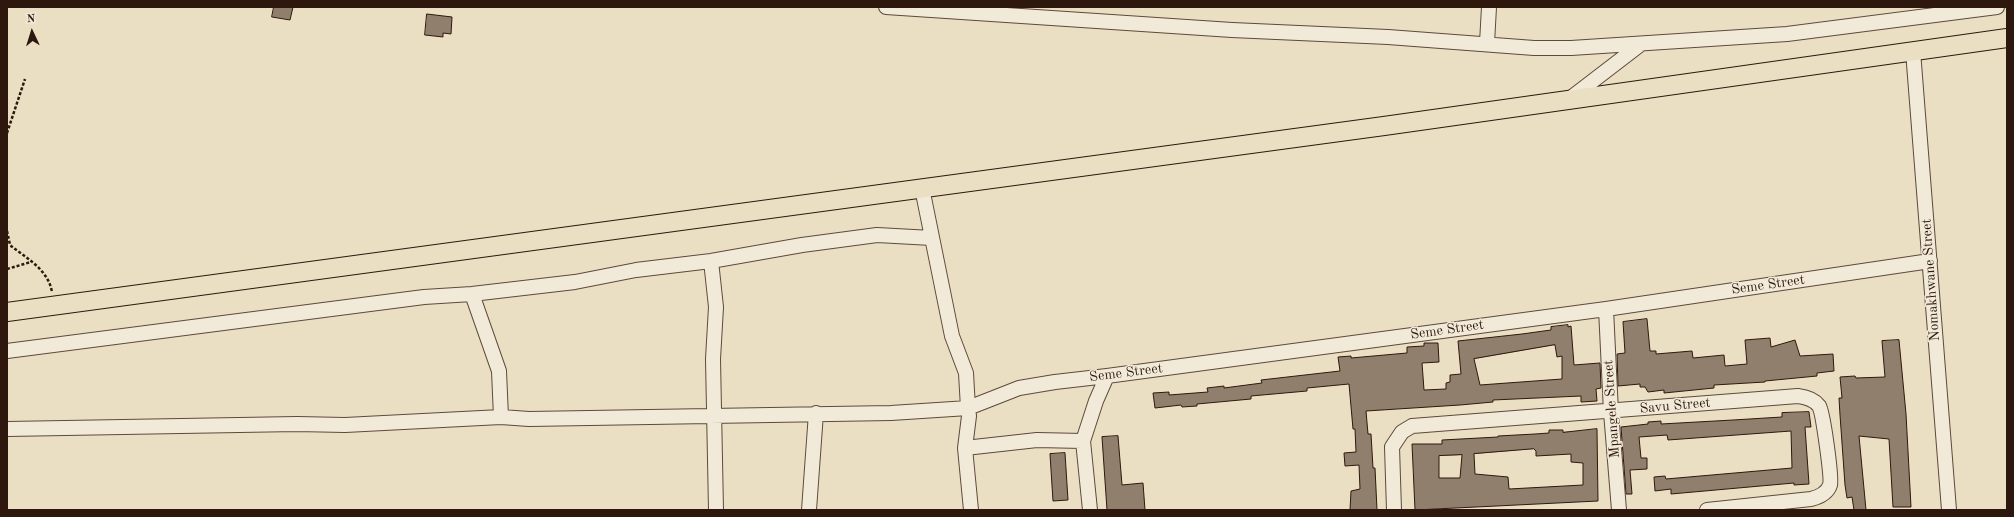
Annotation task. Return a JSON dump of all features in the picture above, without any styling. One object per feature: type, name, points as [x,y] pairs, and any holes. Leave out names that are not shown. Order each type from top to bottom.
[{"type":"main road","points":[[7,312],[1568,100],[2007,38]]},
{"type":"street","points":[[886,7],[1232,30],[1310,32],[1487,43],[1541,48],[1641,44],[1787,34],[1997,7]]},
{"type":"street","points":[[1487,43],[1489,7]]},
{"type":"street","points":[[1568,100],[1641,44]]},
{"type":"street","name":"Nomakhwane Street","points":[[1913,51],[1949,510]]},
{"type":"street","points":[[922,188],[952,336],[966,373],[969,416],[965,448],[971,510]]},
{"type":"street","points":[[7,351],[424,297],[472,294],[575,282],[636,270],[711,261],[802,245],[877,236],[932,238]]},
{"type":"street","points":[[711,261],[716,307],[714,415],[716,510]]},
{"type":"street","name":"Seme Street","points":[[7,429],[297,424],[345,425],[501,417],[529,419],[816,413],[891,413],[968,408],[1019,388],[1055,382],[1606,309],[1930,261]]},
{"type":"street","points":[[472,294],[499,370],[501,417]]},
{"type":"street","name":"Mpangele Street","points":[[1606,309],[1611,412],[1619,510]]},
{"type":"street","points":[[1090,510],[1083,441],[1096,401],[1107,376]]},
{"type":"street","name":"Savu Street","points":[[1394,510],[1392,447],[1402,432],[1412,426],[1611,412],[1798,396],[1809,398],[1818,405],[1823,418],[1830,478],[1828,490],[1819,497],[1811,499],[1707,510]]},
{"type":"street","points":[[809,510],[816,413]]},
{"type":"street","points":[[965,448],[1037,440],[1083,441]]},
{"type":"path","points":[[7,133],[25,79]]},
{"type":"path","points":[[7,232],[10,245],[31,262],[38,265],[51,284],[54,306]]},
{"type":"path","points":[[7,269],[31,262]]},
{"type":"building","points":[[274,7],[293,7],[290,20],[272,17]]},
{"type":"building","points":[[427,14],[452,17],[451,34],[443,33],[443,37],[425,35]]},
{"type":"building","points":[[1647,319],[1650,351],[1656,351],[1656,354],[1692,351],[1693,358],[1724,355],[1725,366],[1747,364],[1745,340],[1770,338],[1771,347],[1795,340],[1800,356],[1833,354],[1834,371],[1817,373],[1817,376],[1765,382],[1714,385],[1714,388],[1664,393],[1664,390],[1648,392],[1645,387],[1640,387],[1640,384],[1618,386],[1617,354],[1625,353],[1623,322]]},
{"type":"building","points":[[1571,326],[1574,365],[1600,363],[1601,388],[1596,389],[1597,401],[1581,402],[1581,396],[1493,400],[1493,402],[1460,405],[1366,411],[1368,434],[1371,434],[1373,468],[1375,468],[1377,510],[1350,510],[1351,491],[1360,489],[1359,465],[1345,466],[1344,453],[1356,452],[1355,429],[1353,429],[1349,384],[1307,388],[1307,391],[1251,396],[1251,399],[1197,404],[1197,406],[1182,407],[1181,405],[1155,408],[1153,393],[1169,392],[1169,395],[1208,392],[1207,388],[1224,386],[1224,388],[1262,383],[1261,380],[1340,371],[1338,357],[1351,356],[1351,358],[1407,353],[1407,347],[1424,346],[1424,343],[1438,343],[1439,362],[1422,363],[1424,390],[1446,389],[1446,383],[1450,382],[1450,375],[1461,374],[1458,341],[1551,330],[1551,327]],"holes":[[[1555,345],[1557,357],[1562,356],[1562,379],[1480,385],[1474,359]]]},
{"type":"building","points":[[1899,340],[1906,414],[1911,507],[1893,507],[1889,439],[1859,436],[1866,510],[1854,510],[1852,497],[1847,498],[1845,485],[1839,398],[1842,398],[1840,377],[1885,377],[1882,341]]},
{"type":"building","points":[[1809,412],[1811,427],[1805,427],[1809,484],[1794,485],[1794,483],[1671,494],[1671,489],[1655,491],[1654,477],[1665,476],[1666,479],[1792,468],[1791,431],[1668,440],[1667,435],[1639,437],[1641,458],[1647,458],[1647,469],[1630,470],[1632,494],[1626,494],[1621,427],[1661,421],[1661,424],[1782,417],[1782,413]]},
{"type":"building","points":[[1597,429],[1598,501],[1415,510],[1412,444],[1442,444],[1442,440],[1549,433],[1549,430],[1563,430],[1563,432]],"holes":[[[1534,449],[1536,451],[1536,456],[1571,454],[1571,462],[1583,463],[1583,485],[1509,489],[1508,477],[1475,474],[1474,454]],[[1462,455],[1460,478],[1439,478],[1439,456]]]},
{"type":"building","points":[[1118,436],[1122,485],[1143,483],[1145,510],[1107,510],[1102,437]]},
{"type":"building","points":[[1065,453],[1068,500],[1053,501],[1050,454]]}]
